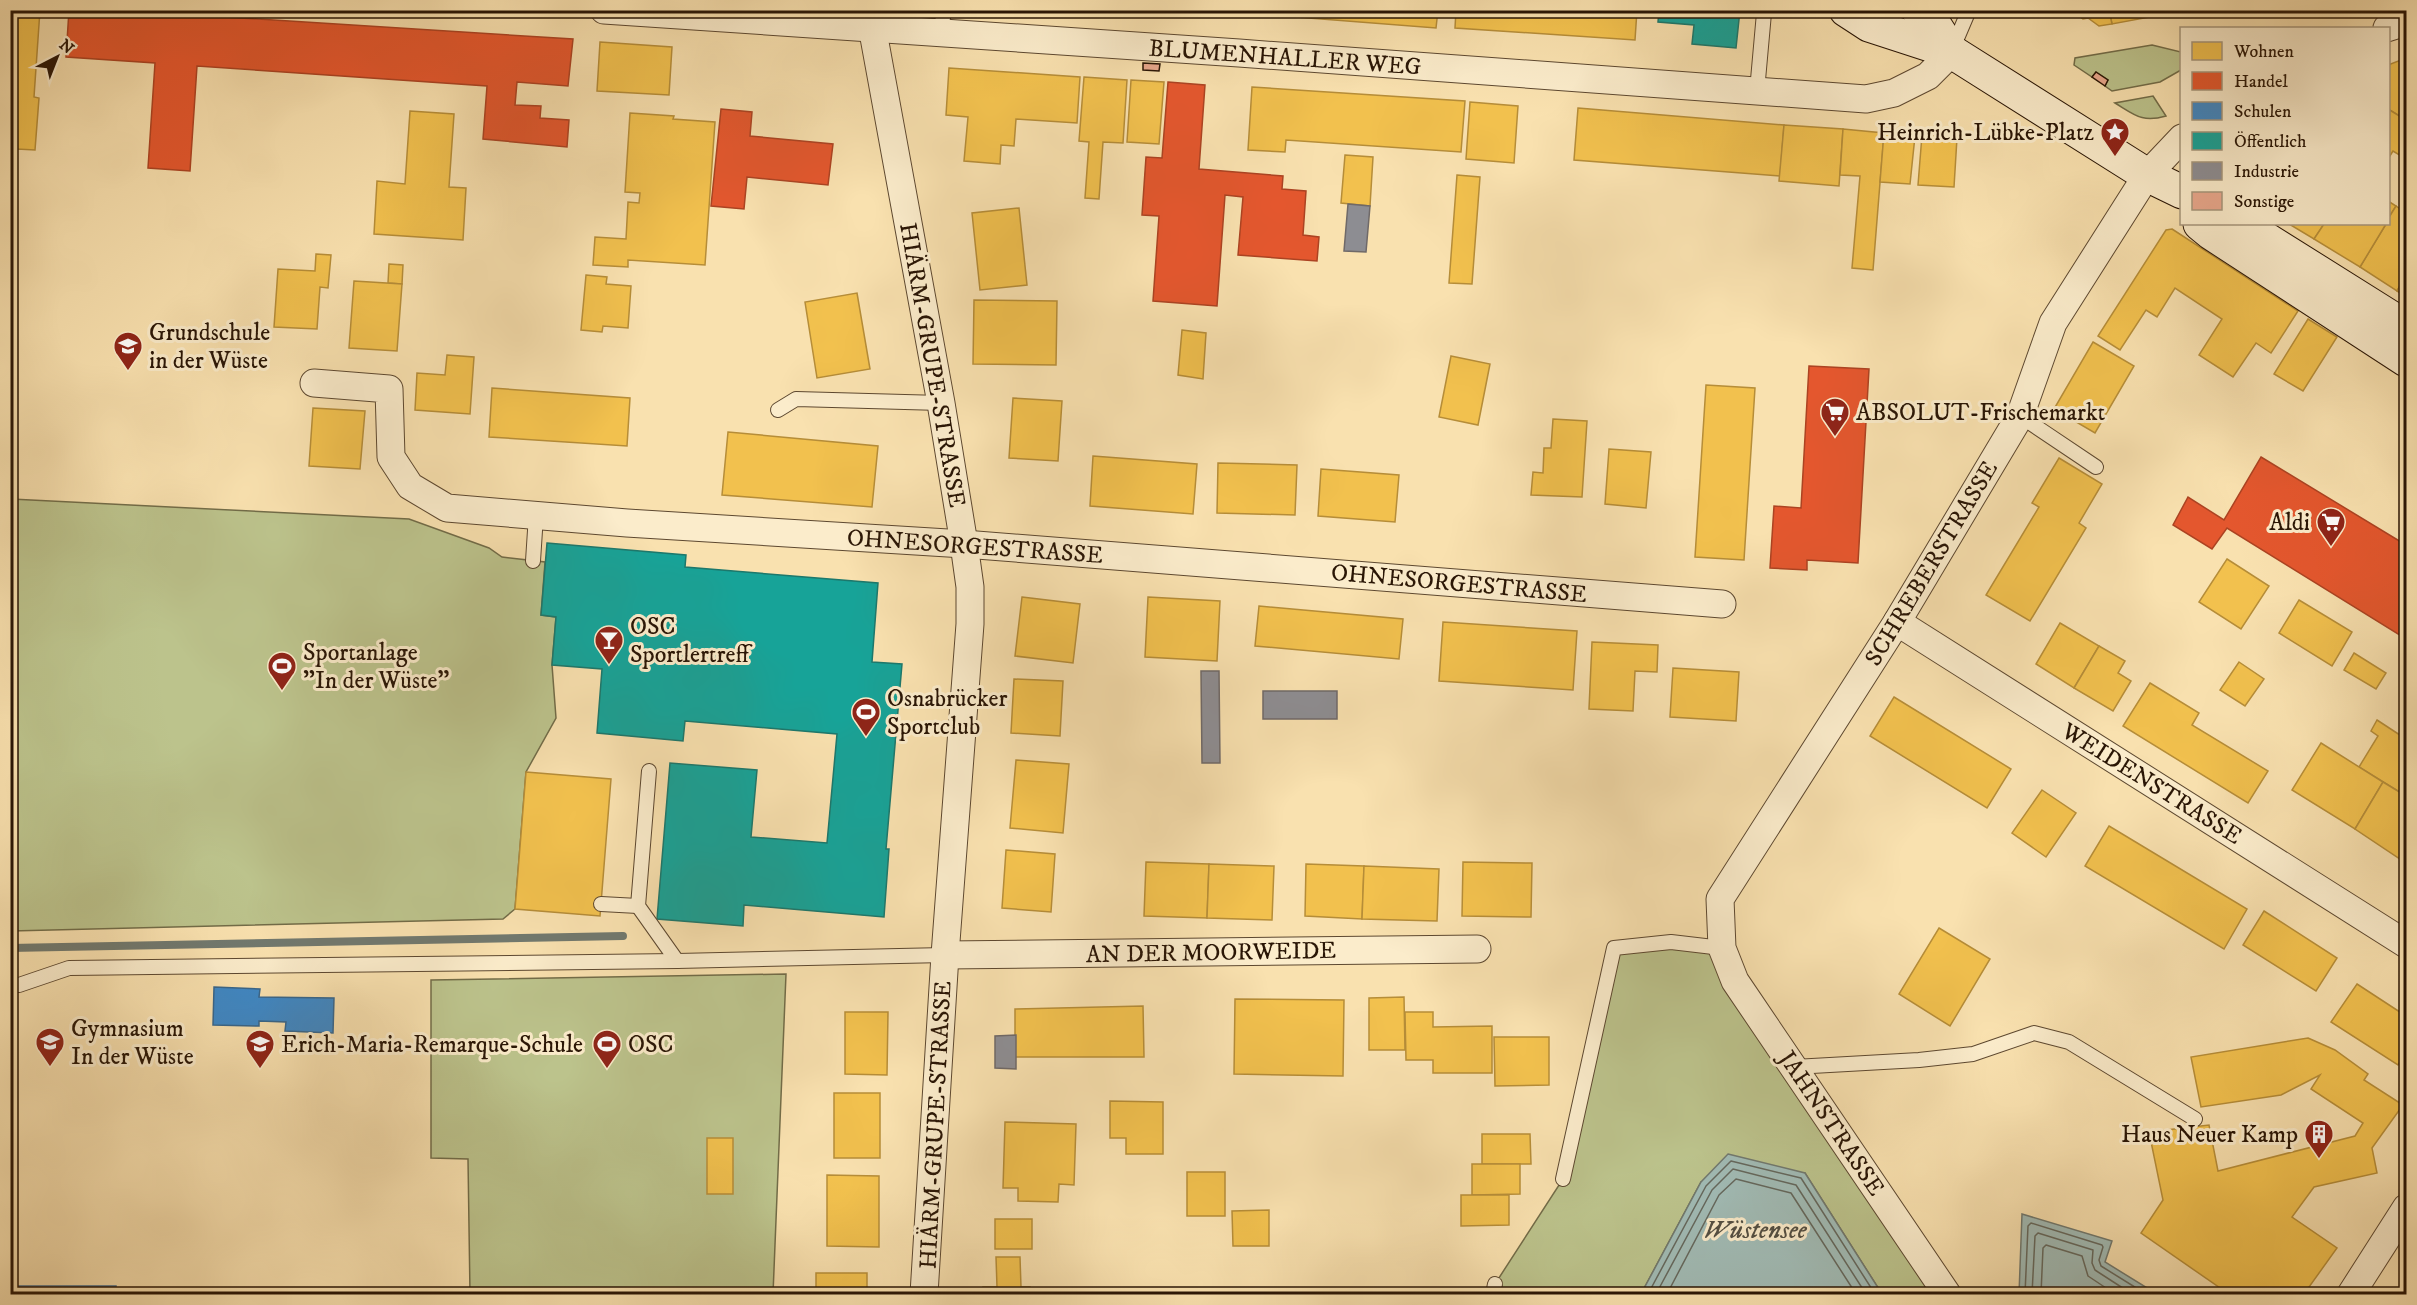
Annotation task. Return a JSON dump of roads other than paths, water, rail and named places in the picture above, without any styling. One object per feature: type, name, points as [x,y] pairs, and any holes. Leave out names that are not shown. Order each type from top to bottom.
[{"type":"main road","points":[[1846,10],[1869,25],[1952,52],[2147,175],[2180,192]]},
{"type":"main road","points":[[1918,10],[1932,21],[1952,52]]},
{"type":"main road","points":[[2147,175],[2180,206]]},
{"type":"main road","points":[[2201,225],[2211,233],[2386,325]]},
{"type":"main road","points":[[2243,225],[2386,325],[2406,360]]},
{"type":"street","name":"BLUMENHALLER WEG","points":[[604,10],[942,22],[1866,99],[1894,93],[1928,76],[1952,52]]},
{"type":"street","name":"HIÄRM-GRUPE-STRASSE","points":[[870,19],[941,403],[970,587],[970,624],[945,955],[924,1294]]},
{"type":"street","points":[[2390,27],[2406,22]]},
{"type":"street","name":"SCHREBERSTRASSE","points":[[1722,948],[1720,899],[1898,622],[2020,416],[2053,323],[2147,175],[2180,139]]},
{"type":"street","name":"OHNESORGESTRASSE","points":[[314,383],[389,389],[391,457],[410,486],[447,508],[627,523],[964,544],[1722,604]]},
{"type":"street","name":"WEIDENSTRASSE","points":[[1898,622],[2406,944]]},
{"type":"street","name":"JAHNSTRASSE","points":[[1722,948],[1735,981],[1947,1294]]},
{"type":"street","name":"AN DER MOORWEIDE","points":[[945,955],[1478,949]]},
{"type":"street","points":[[2351,1294],[2406,1208]]},
{"type":"lane","points":[[1952,52],[1969,10]]},
{"type":"lane","points":[[1757,91],[1764,13]]},
{"type":"lane","points":[[778,410],[796,399],[941,403]]},
{"type":"lane","points":[[2020,416],[2096,467]]},
{"type":"lane","points":[[533,561],[536,515]]},
{"type":"lane","points":[[649,771],[638,906],[677,961]]},
{"type":"lane","points":[[601,904],[638,906]]},
{"type":"lane","points":[[1563,1179],[1614,948],[1671,942],[1722,948]]},
{"type":"lane","name":"HIÄRM-GRUPE-STRASSE","points":[[10,985],[19,985],[69,968],[677,961],[945,955]]},
{"type":"lane","points":[[1794,1067],[1919,1060],[1973,1054],[2034,1033],[2069,1042],[2195,1119]]},
{"type":"water","name":"Wüstensee","points":[[1728,1154],[1805,1173],[1882,1294],[1641,1294],[1701,1182]]},
{"type":"water","points":[[2022,1214],[2112,1241],[2105,1262],[2157,1294],[2019,1294]]},
{"type":"waterway","points":[[10,948],[623,936]]},
{"type":"place","name":"Heinrich-Lübke-Platz","points":[[2115,158]]},
{"type":"place","name":"Grundschule in der Wüste","points":[[128,372]]},
{"type":"place","name":"ABSOLUT-Frischemarkt","points":[[1835,438]]},
{"type":"place","name":"Aldi","points":[[2331,548]]},
{"type":"place","name":"OSC Sportlertreff","points":[[609,666]]},
{"type":"place","name":"Sportanlage \"In der Wüste\"","points":[[282,692]]},
{"type":"place","name":"Osnabrücker Sportclub","points":[[866,738]]},
{"type":"place","name":"Gymnasium In der Wüste","points":[[50,1068]]},
{"type":"place","name":"Erich-Maria-Remarque-Schule","points":[[260,1070]]},
{"type":"place","name":"OSC","points":[[607,1070]]},
{"type":"place","name":"Haus Neuer Kamp","points":[[2319,1160]]}]
